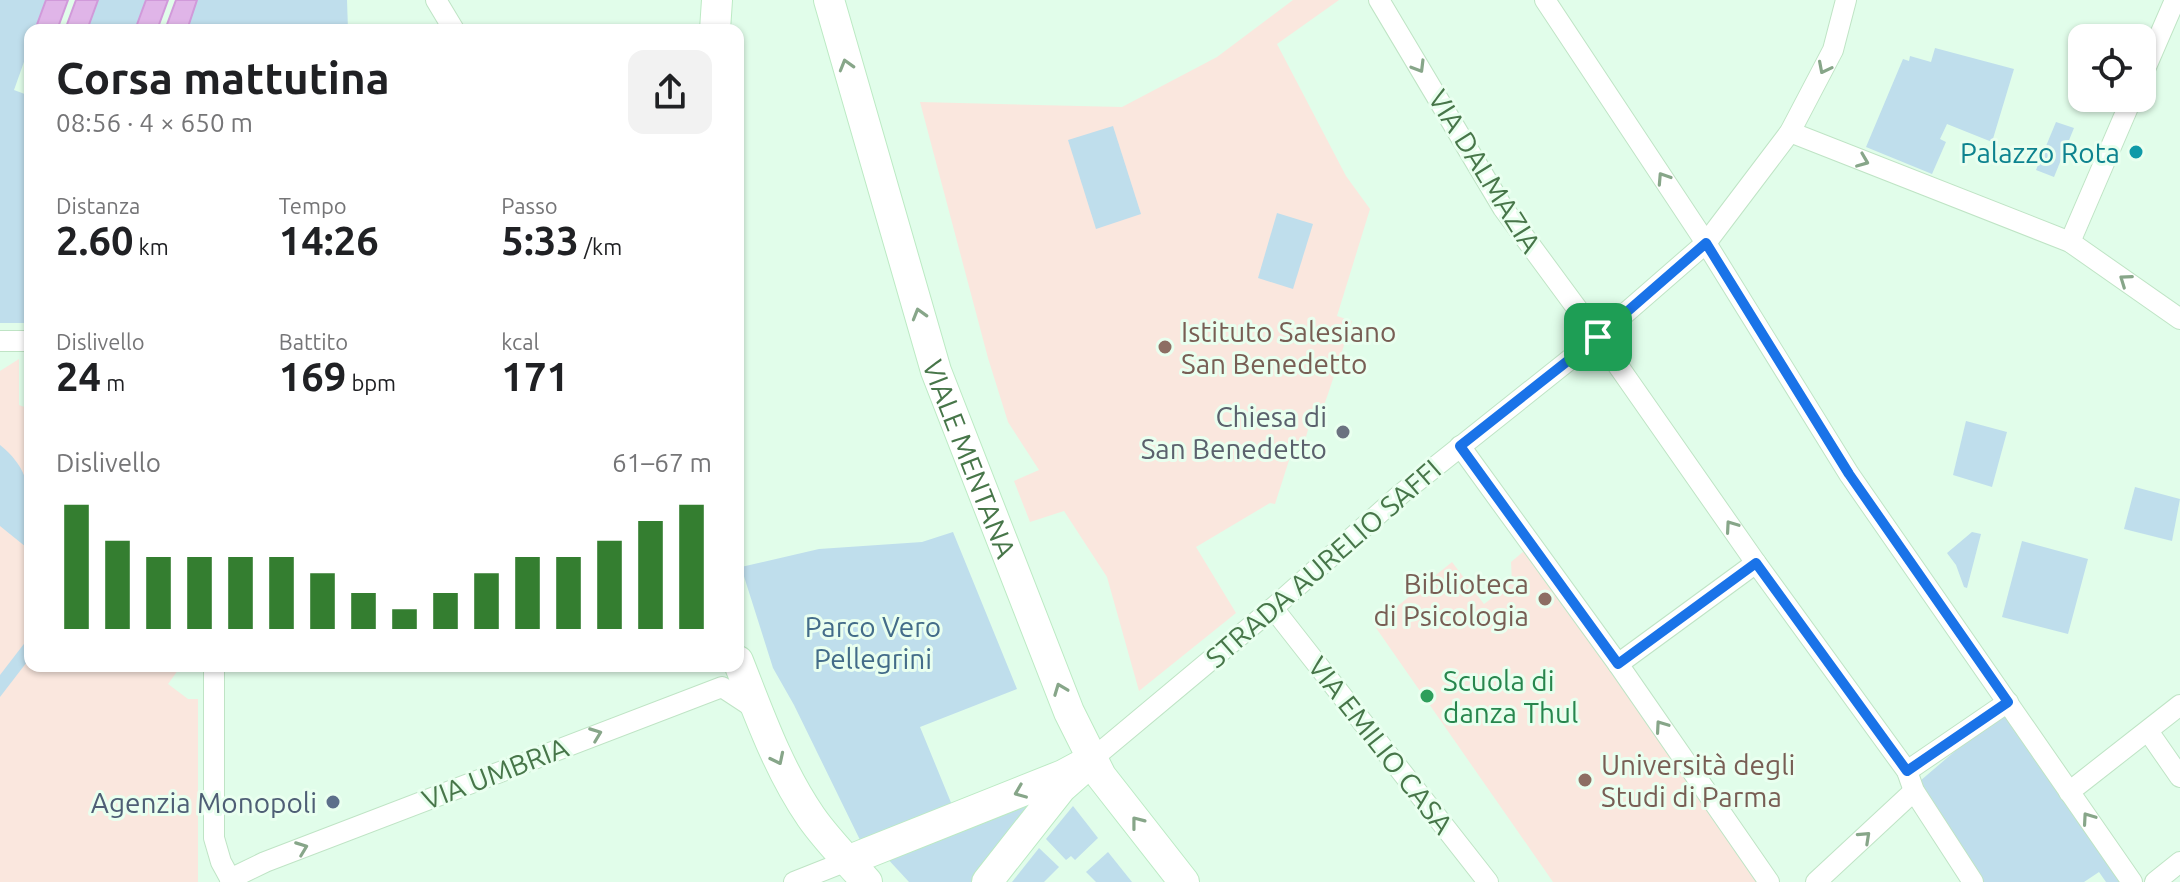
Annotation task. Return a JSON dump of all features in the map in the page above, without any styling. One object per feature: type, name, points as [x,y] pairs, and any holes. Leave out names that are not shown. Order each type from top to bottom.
[{"type":"main road","points":[[715,24],[717,0]]},
{"type":"main road","name":"VIALE MENTANA","points":[[829,0],[936,371],[1064,700],[1091,760],[1184,882]]},
{"type":"main road","points":[[742,672],[778,760],[799,799],[820,829],[857,871],[1091,760]]},
{"type":"main road","points":[[987,882],[1061,788],[1091,760]]},
{"type":"street","points":[[436,0],[450,24]]},
{"type":"street","name":"VIA DALMAZIA","points":[[1379,0],[1503,208],[1907,771],[1914,791],[1973,882]]},
{"type":"street","points":[[1545,0],[1706,243],[1849,474],[2132,882]]},
{"type":"street","name":"STRADA AURELIO SAFFI","points":[[1091,760],[1273,608],[1401,494],[1598,337],[1706,243],[1790,132],[1833,50],[1846,0]]},
{"type":"street","points":[[2156,44],[2175,0]]},
{"type":"street","points":[[2070,242],[2126,112]]},
{"type":"street","points":[[1790,132],[2070,242],[2180,319]]},
{"type":"street","points":[[0,341],[24,341]]},
{"type":"street","points":[[1460,446],[1618,664],[1769,882]]},
{"type":"street","points":[[1618,664],[1756,563]]},
{"type":"street","name":"VIA EMILIO CASA","points":[[1273,608],[1488,882]]},
{"type":"street","points":[[214,672],[214,838],[231,881]]},
{"type":"street","name":"VIA UMBRIA","points":[[231,881],[265,862],[722,687],[757,710]]},
{"type":"street","points":[[1907,771],[2008,702]]},
{"type":"street","points":[[2069,792],[2180,705]]},
{"type":"street","points":[[2148,731],[2180,777]]},
{"type":"street","points":[[1816,882],[1914,791]]},
{"type":"street","points":[[2155,882],[2180,862]]},
{"type":"street","points":[[794,882],[857,871]]},
{"type":"shaded area","points":[[46,0],[68,0],[59,24],[37,24]]},
{"type":"shaded area","points":[[76,0],[98,0],[89,24],[67,24]]},
{"type":"shaded area","points":[[146,0],[168,0],[159,24],[137,24]]},
{"type":"shaded area","points":[[176,0],[197,0],[189,24],[167,24]]},
{"type":"shaded area","name":"Istituto Salesiano San Benedetto","points":[[1293,0],[1339,0],[1277,44],[1346,176],[1370,209],[1337,316],[1352,321],[1324,405],[1316,403],[1302,450],[1296,448],[1292,451],[1275,504],[1270,503],[1196,547],[1236,613],[1139,691],[1107,577],[1064,511],[1030,522],[1014,481],[1039,470],[1008,422],[920,102],[1122,107],[1217,57]]},
{"type":"shaded area","points":[[19,359],[19,405],[24,407],[24,672],[177,672],[168,684],[188,699],[198,699],[198,882],[0,882],[0,371]]},
{"type":"shaded area","name":"Università degli Studi di Parma","points":[[1524,551],[1763,882],[1553,882],[1374,625],[1452,562],[1484,604],[1512,583],[1511,562]]},
{"type":"green space","points":[[0,0],[46,0],[37,24],[24,24],[24,62],[14,90],[24,94],[24,323],[0,323]]},
{"type":"green space","points":[[98,0],[146,0],[137,24],[89,24]]},
{"type":"green space","points":[[197,0],[347,0],[348,24],[189,24]]},
{"type":"green space","points":[[1935,48],[2014,69],[1992,142],[1947,124],[1940,139],[1946,142],[1932,174],[1866,147],[1903,59],[1909,61],[1910,56],[1931,62]]},
{"type":"green space","points":[[2056,122],[2074,128],[2054,177],[2036,170]]},
{"type":"green space","points":[[1113,126],[1141,214],[1096,229],[1068,140]]},
{"type":"green space","points":[[1277,213],[1313,224],[1293,289],[1258,278]]},
{"type":"green space","points":[[1966,421],[2007,432],[1992,487],[1953,475]]},
{"type":"green space","points":[[0,445],[24,475],[24,545],[0,526]]},
{"type":"green space","points":[[2135,487],[2180,499],[2172,541],[2124,529]]},
{"type":"green space","name":"Parco Vero Pellegrini","points":[[953,532],[1017,689],[920,727],[952,805],[861,842],[773,668],[744,576],[744,566],[819,549],[922,542]]},
{"type":"green space","points":[[1972,532],[1981,534],[1967,588],[1947,553]]},
{"type":"green space","points":[[2022,541],[2088,559],[2068,634],[2002,617]]},
{"type":"green space","points":[[24,644],[24,666],[0,697],[0,675]]},
{"type":"green space","points":[[2002,711],[2121,882],[2106,882],[2099,872],[2084,882],[1980,882],[1919,790],[1920,781]]},
{"type":"green space","points":[[1041,795],[974,882],[909,882],[885,856]]},
{"type":"green space","points":[[1073,806],[1098,838],[1075,860],[1071,856],[1066,860],[1046,839]]},
{"type":"green space","points":[[1039,848],[1059,867],[1044,882],[1012,882]]},
{"type":"green space","points":[[1108,852],[1132,882],[1096,882],[1086,872]]},
{"type":"place","name":"Palazzo Rota","points":[[2136,152]]},
{"type":"place","name":"Istituto Salesiano San Benedetto","points":[[1165,347]]},
{"type":"place","name":"Chiesa di San Benedetto","points":[[1343,432]]},
{"type":"place","name":"Biblioteca di Psicologia","points":[[1545,599]]},
{"type":"place","name":"Scuola di danza Thul","points":[[1427,696]]},
{"type":"place","name":"Università degli Studi di Parma","points":[[1585,780]]},
{"type":"place","name":"Agenzia Monopoli","points":[[333,802]]},
{"type":"route","points":[[1706,243],[1849,474],[2008,702],[1907,771],[1756,563],[1618,664],[1460,446],[1598,337],[1706,243]]}]
